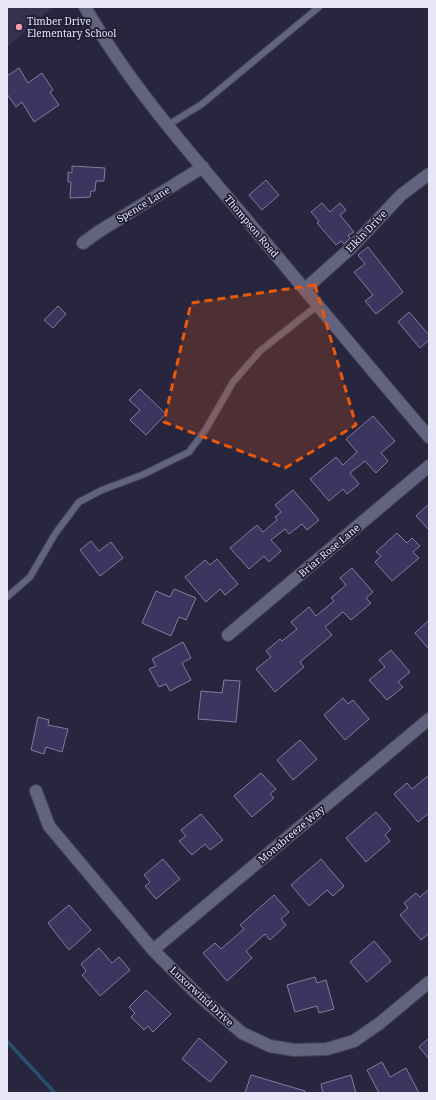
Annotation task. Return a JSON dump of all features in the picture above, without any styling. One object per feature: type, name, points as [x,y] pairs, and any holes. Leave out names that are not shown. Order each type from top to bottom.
[{"type":"street","name":"Thompson Road","points":[[85,7],[110,48],[168,125],[429,437]]},
{"type":"street","name":"Spence Lane","points":[[84,243],[98,232],[203,167]]},
{"type":"street","name":"Elkin Drive","points":[[305,289],[352,247],[400,195],[429,174]]},
{"type":"street","name":"Briar Rose Lane","points":[[228,635],[429,466]]},
{"type":"street","name":"Monabreeze Way","points":[[153,950],[429,719]]},
{"type":"street","name":"Luxorwind Drive","points":[[36,791],[49,826],[153,950],[196,993],[242,1033],[270,1046],[294,1050],[327,1049],[354,1041],[380,1023],[429,982]]},
{"type":"lane","points":[[168,125],[202,104],[319,7]]},
{"type":"lane","points":[[7,597],[30,577],[55,534],[79,502],[102,490],[142,475],[189,452],[206,429],[233,382],[260,351],[318,306]]},
{"type":"highlighted area","points":[[315,285],[356,425],[285,468],[164,422],[191,303]]},
{"type":"shaded area","name":"Timber Drive Elementary School","points":[[7,7],[53,7],[7,47]]},
{"type":"building","points":[[19,68],[28,83],[42,73],[53,90],[50,92],[59,105],[34,122],[22,102],[16,107],[7,94],[7,76]]},
{"type":"building","points":[[72,166],[105,168],[104,181],[96,181],[95,191],[91,191],[90,197],[70,198],[71,182],[68,182],[68,172],[72,173]]},
{"type":"building","points":[[266,180],[279,195],[262,210],[249,195]]},
{"type":"building","points":[[322,203],[330,212],[340,203],[346,210],[340,215],[354,232],[348,235],[350,238],[344,244],[341,241],[336,245],[317,223],[319,221],[311,212]]},
{"type":"building","points":[[368,247],[403,292],[376,314],[365,301],[373,295],[354,272],[365,264],[358,255]]},
{"type":"building","points":[[58,306],[66,314],[53,328],[44,320]]},
{"type":"building","points":[[409,312],[429,335],[429,340],[420,348],[398,322]]},
{"type":"building","points":[[140,389],[166,414],[146,435],[130,420],[140,410],[129,400]]},
{"type":"building","points":[[373,416],[395,441],[381,453],[388,461],[376,473],[365,461],[350,473],[359,484],[347,494],[343,489],[329,501],[310,479],[336,457],[343,465],[357,452],[346,439]]},
{"type":"building","points":[[293,490],[319,520],[307,530],[302,524],[289,534],[285,529],[271,540],[281,551],[269,562],[264,556],[249,569],[230,548],[257,525],[263,532],[277,520],[275,517],[281,512],[275,505]]},
{"type":"building","points":[[429,504],[429,530],[416,516]]},
{"type":"building","points":[[397,533],[407,543],[412,538],[420,546],[413,552],[419,558],[392,581],[375,562],[381,556],[376,552]]},
{"type":"building","points":[[91,541],[99,551],[111,542],[123,558],[100,576],[80,550]]},
{"type":"building","points":[[217,559],[238,584],[225,595],[220,589],[206,602],[185,577],[205,560],[210,565]]},
{"type":"building","points":[[352,568],[373,592],[366,598],[371,603],[351,620],[343,612],[325,627],[332,635],[300,662],[304,667],[275,692],[256,669],[271,657],[266,651],[280,639],[282,641],[297,629],[291,622],[309,607],[316,616],[334,601],[331,598],[346,585],[340,578]]},
{"type":"building","points":[[174,589],[196,598],[186,620],[179,617],[171,636],[142,623],[156,591],[170,597]]},
{"type":"building","points":[[429,620],[429,649],[415,633]]},
{"type":"building","points":[[183,642],[191,658],[182,663],[191,680],[170,691],[166,684],[159,687],[149,669],[156,666],[152,659]]},
{"type":"building","points":[[391,650],[410,672],[398,682],[403,687],[387,700],[369,680],[385,667],[379,660]]},
{"type":"building","points":[[224,680],[240,681],[236,722],[198,719],[201,691],[222,693]]},
{"type":"building","points":[[343,698],[348,704],[353,700],[369,719],[345,740],[324,715]]},
{"type":"building","points":[[38,717],[49,720],[48,725],[68,729],[62,752],[46,747],[44,754],[31,750]]},
{"type":"building","points":[[300,740],[317,759],[293,780],[277,760]]},
{"type":"building","points":[[261,773],[276,789],[270,794],[274,798],[252,817],[234,796]]},
{"type":"building","points":[[429,775],[429,813],[418,822],[394,794],[407,783],[412,789]]},
{"type":"building","points":[[376,812],[391,829],[385,835],[390,841],[366,862],[346,838]]},
{"type":"building","points":[[201,814],[223,840],[210,850],[205,844],[192,855],[179,841],[186,836],[181,830]]},
{"type":"building","points":[[163,859],[180,879],[156,899],[145,886],[150,882],[144,875]]},
{"type":"building","points":[[321,859],[344,886],[333,896],[327,890],[309,906],[291,885]]},
{"type":"building","points":[[429,889],[429,933],[421,940],[400,915],[408,908],[404,903],[416,893],[420,897]]},
{"type":"building","points":[[274,895],[289,912],[281,919],[286,925],[270,940],[265,934],[246,951],[252,958],[227,981],[203,953],[215,943],[221,949],[244,929],[240,925]]},
{"type":"building","points":[[69,905],[91,930],[69,950],[48,923]]},
{"type":"building","points":[[374,941],[391,961],[367,982],[350,962]]},
{"type":"building","points":[[99,948],[112,963],[119,957],[130,970],[100,996],[82,975],[86,971],[81,964]]},
{"type":"building","points":[[315,977],[317,983],[326,980],[334,1009],[319,1013],[317,1006],[295,1012],[287,985]]},
{"type":"building","points":[[146,990],[171,1014],[153,1032],[148,1026],[144,1030],[131,1017],[135,1013],[129,1007]]},
{"type":"building","points":[[199,1038],[227,1062],[210,1082],[182,1059]]},
{"type":"building","points":[[429,1038],[429,1059],[419,1047]]},
{"type":"building","points":[[382,1062],[390,1077],[406,1068],[419,1093],[379,1093],[367,1070]]},
{"type":"building","points":[[251,1075],[305,1091],[304,1093],[245,1093]]},
{"type":"building","points":[[351,1075],[356,1093],[323,1093],[321,1084]]},
{"type":"waterway","points":[[7,1041],[55,1093]]},
{"type":"place","name":"Timber Drive Elementary School","points":[[19,27]]}]
